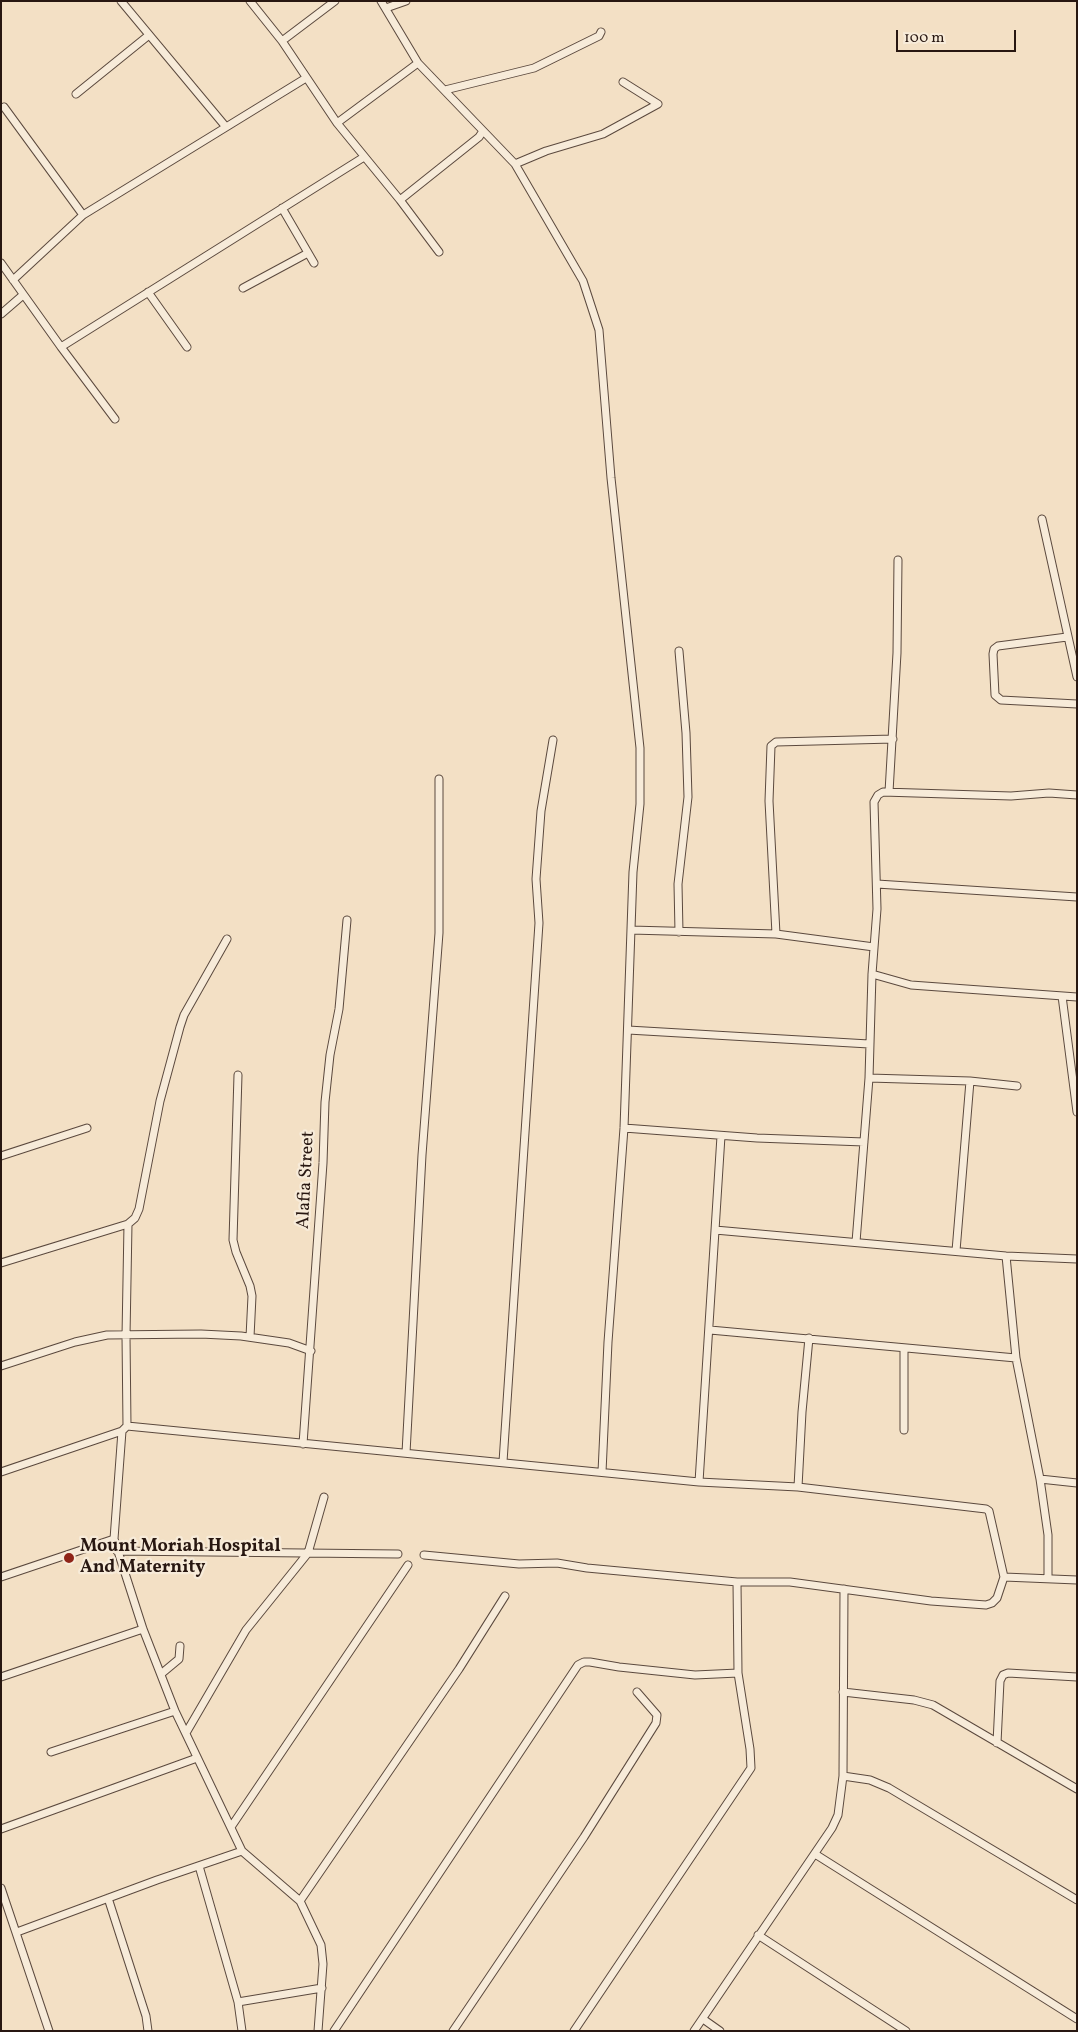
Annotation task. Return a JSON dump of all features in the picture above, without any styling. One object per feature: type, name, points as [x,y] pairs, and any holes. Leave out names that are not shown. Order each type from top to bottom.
[{"type":"street","points":[[121,1],[226,127]]},
{"type":"street","points":[[250,1],[282,42],[337,123],[400,200],[439,252]]},
{"type":"street","points":[[282,42],[335,1]]},
{"type":"street","points":[[381,1],[418,63],[515,164],[583,281],[599,330],[611,478],[640,748],[640,804],[633,872],[624,1128],[608,1342],[602,1472]]},
{"type":"street","points":[[386,8],[406,1]]},
{"type":"street","points":[[445,90],[534,68],[599,36],[601,32]]},
{"type":"street","points":[[76,94],[149,35]]},
{"type":"street","points":[[337,123],[418,63]]},
{"type":"street","points":[[13,280],[83,215],[306,78]]},
{"type":"street","points":[[515,164],[546,150],[603,134],[658,104],[623,82]]},
{"type":"street","points":[[4,107],[83,215]]},
{"type":"street","points":[[400,200],[479,137],[483,131]]},
{"type":"street","points":[[61,348],[364,157]]},
{"type":"street","points":[[282,208],[314,263]]},
{"type":"street","points":[[243,288],[308,253]]},
{"type":"street","points":[[1,263],[61,348],[115,419]]},
{"type":"street","points":[[148,292],[188,347]]},
{"type":"street","points":[[1,314],[23,295]]},
{"type":"street","points":[[1042,519],[1077,677]]},
{"type":"street","points":[[890,792],[897,653],[898,560]]},
{"type":"street","points":[[1067,637],[998,646],[994,649],[995,694],[1000,700],[1077,704]]},
{"type":"street","points":[[679,651],[686,733],[688,797],[678,884],[679,932]]},
{"type":"street","points":[[776,934],[769,801],[771,746],[776,742],[893,739]]},
{"type":"street","points":[[503,1462],[539,923],[536,879],[541,811],[553,740]]},
{"type":"street","points":[[406,1453],[421,1174],[439,933],[439,779]]},
{"type":"street","points":[[856,1242],[869,1078],[877,884],[874,802],[878,795],[890,792],[1001,796],[1048,793],[1077,796]]},
{"type":"street","points":[[877,884],[1077,897]]},
{"type":"street","name":"Alafia Street","points":[[303,1444],[324,1163],[325,1102],[330,1055],[339,1009],[347,920]]},
{"type":"street","points":[[631,930],[776,934],[874,947]]},
{"type":"street","points":[[1,1262],[128,1224],[135,1218],[139,1209],[160,1101],[184,1015],[228,939]]},
{"type":"street","points":[[872,974],[911,986],[1077,997]]},
{"type":"street","points":[[1062,996],[1077,1112]]},
{"type":"street","points":[[628,1030],[869,1044]]},
{"type":"street","points":[[238,1075],[233,1240],[252,1296],[250,1337]]},
{"type":"street","points":[[869,1078],[1017,1086]]},
{"type":"street","points":[[956,1251],[970,1082]]},
{"type":"street","points":[[1,1156],[88,1128]]},
{"type":"street","points":[[624,1128],[721,1136],[864,1142]]},
{"type":"street","points":[[699,1482],[721,1136]]},
{"type":"street","points":[[128,1224],[124,1429],[114,1539],[143,1629],[175,1711],[242,1851],[300,1901],[321,1945],[323,1964],[318,2031]]},
{"type":"street","points":[[715,1230],[1006,1256],[1077,1259]]},
{"type":"street","points":[[1006,1256],[1016,1358],[1040,1479],[1048,1535],[1048,1578]]},
{"type":"street","points":[[710,1330],[1016,1358]]},
{"type":"street","points":[[1,1366],[75,1342],[107,1335],[201,1334],[250,1337],[289,1343],[311,1351]]},
{"type":"street","points":[[798,1487],[802,1412],[809,1338]]},
{"type":"street","points":[[904,1349],[904,1430]]},
{"type":"street","points":[[1,1472],[124,1429],[406,1453],[699,1482],[798,1487],[986,1509],[989,1511],[1004,1577],[996,1598],[992,1603],[986,1605],[932,1601],[790,1582],[737,1582],[587,1568],[557,1562],[519,1564],[424,1555]]},
{"type":"street","points":[[1040,1479],[1077,1483]]},
{"type":"street","points":[[186,1733],[246,1630],[308,1553],[324,1497]]},
{"type":"street","points":[[1,1576],[114,1539]]},
{"type":"street","points":[[117,1550],[398,1554]]},
{"type":"street","points":[[231,1828],[408,1565]]},
{"type":"street","points":[[1004,1577],[1077,1580]]},
{"type":"street","points":[[574,2031],[751,1768],[750,1749],[738,1672],[737,1582]]},
{"type":"street","points":[[694,2031],[815,1854],[838,1815],[844,1776],[844,1589]]},
{"type":"street","points":[[300,1901],[459,1669],[505,1596]]},
{"type":"street","points":[[1,1677],[143,1629]]},
{"type":"street","points":[[161,1674],[179,1660],[180,1646]]},
{"type":"street","points":[[334,2031],[578,1665],[590,1662],[695,1675],[738,1672]]},
{"type":"street","points":[[997,1743],[1000,1681],[1003,1675],[1008,1673],[1077,1677]]},
{"type":"street","points":[[453,2031],[584,1837],[656,1723],[657,1715],[637,1692]]},
{"type":"street","points":[[843,1692],[925,1702],[1077,1789]]},
{"type":"street","points":[[51,1752],[175,1711]]},
{"type":"street","points":[[1,1829],[197,1758]]},
{"type":"street","points":[[844,1776],[870,1780],[888,1788],[1077,1900]]},
{"type":"street","points":[[17,1932],[242,1851]]},
{"type":"street","points":[[815,1854],[1077,2019]]},
{"type":"street","points":[[199,1866],[238,2002],[242,2031]]},
{"type":"street","points":[[1,1888],[49,2031]]},
{"type":"street","points":[[108,1898],[146,2016],[148,2031]]},
{"type":"street","points":[[758,1935],[906,2031]]},
{"type":"street","points":[[238,2002],[322,1988]]},
{"type":"street","points":[[702,2019],[720,2031]]},
{"type":"place","name":"Mount Moriah Hospital And Maternity","points":[[69,1558]]}]
